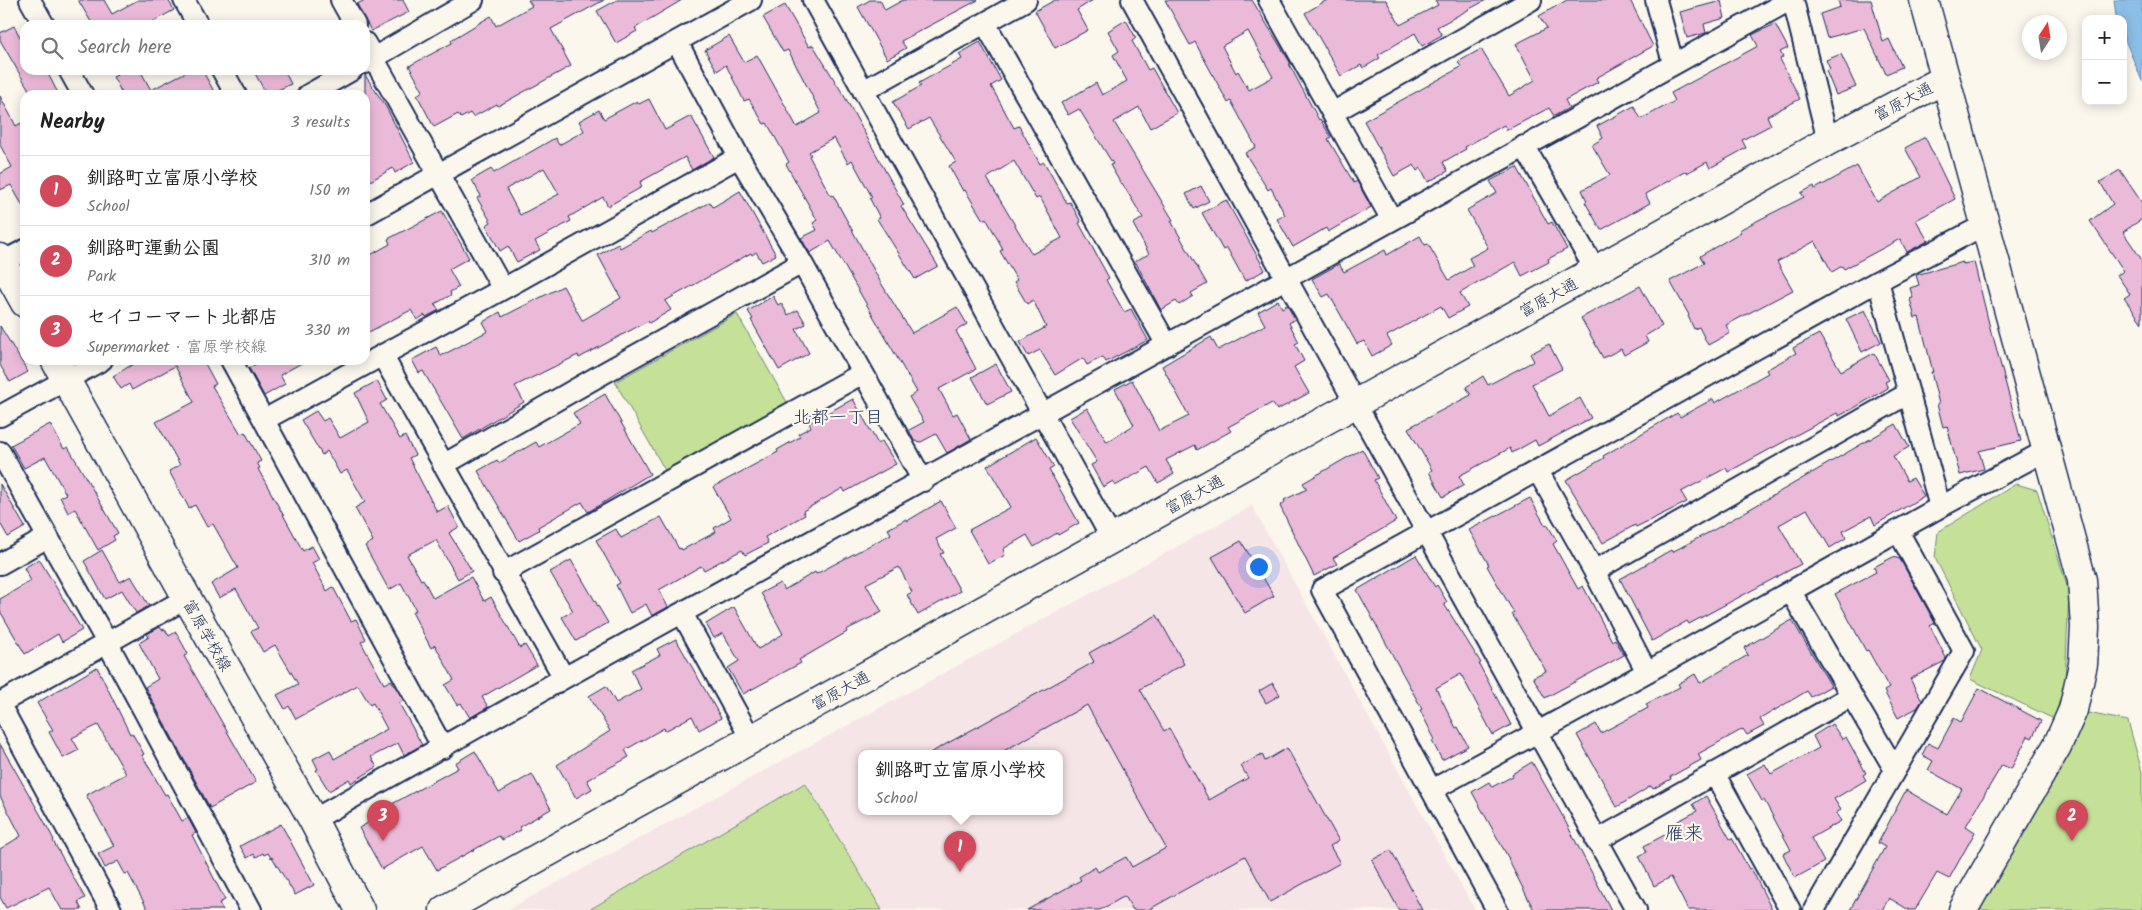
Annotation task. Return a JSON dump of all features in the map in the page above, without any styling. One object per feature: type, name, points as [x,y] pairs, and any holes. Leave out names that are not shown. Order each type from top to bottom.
[{"type":"street","points":[[30,0],[41,20]]},
{"type":"street","points":[[184,0],[195,20]]},
{"type":"street","points":[[341,0],[352,20]]},
{"type":"street","points":[[370,54],[473,0]]},
{"type":"street","points":[[370,212],[752,0]]},
{"type":"street","points":[[813,0],[1112,539]]},
{"type":"street","points":[[863,91],[1026,0]]},
{"type":"street","points":[[1132,0],[1428,531],[1596,841],[1636,910]]},
{"type":"street","points":[[1334,112],[1531,0]]},
{"type":"street","points":[[1656,0],[1673,64]]},
{"type":"street","points":[[313,820],[564,678],[1167,346],[1524,146],[1792,0],[1828,141]]},
{"type":"street","points":[[1924,0],[2082,580],[2085,627],[2083,664],[2073,710],[2057,746],[1963,910]]},
{"type":"street","points":[[1272,1],[1392,220]]},
{"type":"street","points":[[985,23],[1167,346]]},
{"type":"street","points":[[676,42],[738,157],[802,264],[923,481]]},
{"type":"street","points":[[370,58],[439,174],[503,290]]},
{"type":"street","points":[[72,75],[80,90]]},
{"type":"street","points":[[225,75],[233,90]]},
{"type":"street","points":[[317,90],[343,75]]},
{"type":"street","name":"富原大通","points":[[444,910],[1828,141],[1945,79]]},
{"type":"street","points":[[1524,146],[1596,271]]},
{"type":"street","points":[[370,362],[503,290],[738,157]]},
{"type":"street","points":[[1497,910],[1322,590],[1878,281],[1986,224]]},
{"type":"street","points":[[443,465],[604,373],[802,264]]},
{"type":"street","points":[[7,265],[20,292]]},
{"type":"street","points":[[1878,281],[1940,507]]},
{"type":"street","points":[[382,355],[503,573],[564,678]]},
{"type":"street","points":[[0,416],[60,370],[81,365]]},
{"type":"street","points":[[234,365],[443,748]]},
{"type":"street","points":[[264,420],[364,365]]},
{"type":"street","name":"富原学校線","points":[[60,370],[313,820],[360,910]]},
{"type":"street","points":[[503,573],[863,373]]},
{"type":"street","points":[[1594,571],[1909,393]]},
{"type":"street","points":[[1432,790],[1791,592],[1940,507],[2047,450]]},
{"type":"street","points":[[0,452],[108,644],[251,910]]},
{"type":"street","points":[[1538,471],[1594,571],[1647,672]]},
{"type":"street","points":[[1814,910],[1964,651],[1898,531]]},
{"type":"street","points":[[0,564],[48,537]]},
{"type":"street","points":[[1791,592],[1895,770]]},
{"type":"street","points":[[111,910],[0,704],[187,598]]},
{"type":"street","points":[[682,613],[751,739]]},
{"type":"street","points":[[1596,841],[1851,696]]},
{"type":"street","points":[[1714,773],[1790,910]]},
{"type":"shaded area","points":[[1252,506],[1475,910],[507,910]]},
{"type":"green space","points":[[737,314],[788,404],[666,472],[615,382]]},
{"type":"green space","points":[[2016,484],[2037,490],[2069,592],[2065,683],[2054,719],[1970,679],[1982,650],[1935,558],[1938,532]]},
{"type":"green space","points":[[2073,710],[2128,721],[2142,772],[2142,910],[1963,910]]},
{"type":"green space","points":[[805,783],[882,910],[589,910]]},
{"type":"water","points":[[2114,0],[2142,0],[2142,81],[2127,45],[2127,15],[2116,15]]},
{"type":"building","points":[[78,0],[104,0],[112,14],[138,0],[168,0],[174,10],[156,20],[90,20]]},
{"type":"building","points":[[365,0],[403,0],[409,12],[371,31],[370,20],[365,20],[357,4]]},
{"type":"building","points":[[528,0],[604,0],[551,29],[571,66],[498,106],[497,104],[473,117],[470,113],[461,118],[458,114],[434,127],[417,95],[423,91],[409,66],[452,43],[451,40],[491,16],[496,26],[532,6]]},
{"type":"building","points":[[617,0],[682,0],[635,28],[637,31],[616,43],[597,11]]},
{"type":"building","points":[[870,0],[880,0],[885,10],[903,0],[978,0],[901,41],[906,48],[887,59],[858,7]]},
{"type":"building","points":[[1055,0],[1093,0],[1077,10],[1088,30],[1055,48],[1035,11]]},
{"type":"building","points":[[1165,0],[1252,0],[1291,64],[1289,64],[1319,120],[1331,137],[1328,139],[1354,183],[1357,181],[1371,207],[1328,232],[1326,228],[1293,247],[1277,219],[1285,215],[1271,188],[1268,190],[1245,153],[1256,147],[1231,101],[1228,103],[1195,42],[1190,45]],"holes":[[[1248,31],[1273,77],[1249,90],[1238,71],[1236,73],[1222,46]]]},
{"type":"building","points":[[1327,0],[1386,0],[1400,25],[1438,5],[1435,0],[1486,0],[1437,27],[1442,35],[1422,46],[1415,33],[1378,55],[1380,58],[1363,68],[1361,65],[1341,76],[1305,13]]},
{"type":"building","points":[[1567,0],[1630,0],[1653,46],[1596,78],[1598,82],[1565,100],[1569,108],[1554,116],[1549,108],[1507,130],[1504,125],[1465,147],[1466,149],[1443,162],[1448,171],[1428,182],[1421,168],[1417,171],[1414,165],[1394,176],[1364,121],[1461,67],[1458,62],[1481,49],[1509,96],[1535,80],[1516,44],[1547,28],[1539,16]]},
{"type":"building","points":[[1838,0],[1871,0],[1883,42],[1889,39],[1902,67],[1886,74],[1864,28],[1827,38],[1820,14],[1840,7]]},
{"type":"building","points":[[1721,1],[1725,18],[1704,24],[1706,33],[1687,38],[1680,12]]},
{"type":"building","points":[[785,5],[809,47],[813,45],[846,99],[904,205],[901,206],[938,266],[915,279],[877,219],[880,218],[870,199],[872,197],[852,160],[848,163],[834,138],[809,152],[811,155],[809,156],[831,196],[833,195],[881,283],[912,333],[957,307],[967,324],[956,331],[976,369],[939,389],[953,415],[957,413],[971,439],[947,453],[936,434],[921,442],[914,441],[909,430],[924,422],[909,397],[917,392],[830,241],[810,253],[805,245],[801,238],[817,230],[813,223],[817,220],[786,164],[789,162],[767,123],[764,124],[749,99],[744,101],[726,65],[717,71],[705,50],[729,36],[744,62],[757,55],[797,127],[821,113],[788,50],[783,52],[763,17]]},
{"type":"building","points":[[1126,20],[1136,38],[1132,41],[1148,70],[1152,68],[1177,113],[1150,128],[1139,107],[1114,122],[1173,220],[1171,221],[1207,284],[1191,293],[1193,296],[1179,305],[1176,301],[1161,310],[1135,261],[1149,254],[1133,224],[1143,218],[1121,184],[1110,165],[1113,164],[1079,109],[1068,115],[1061,103],[1096,83],[1102,95],[1127,81],[1113,55],[1119,51],[1108,31]]},
{"type":"building","points":[[1775,24],[1788,48],[1780,52],[1783,57],[1780,59],[1800,99],[1767,116],[1771,125],[1742,140],[1746,148],[1710,168],[1707,162],[1687,173],[1686,171],[1645,194],[1650,203],[1601,230],[1585,202],[1587,201],[1582,190],[1610,175],[1592,145],[1603,138],[1597,126],[1634,106],[1641,119],[1675,101],[1671,93],[1758,46],[1752,35]]},
{"type":"building","points":[[14,26],[20,37],[20,74],[0,40],[0,33]]},
{"type":"building","points":[[980,42],[1001,80],[991,86],[1014,128],[1019,126],[1040,164],[1044,162],[1067,203],[1070,202],[1081,222],[1079,223],[1109,278],[1106,280],[1124,312],[1131,309],[1148,340],[1106,362],[1103,357],[1087,365],[1083,358],[1055,375],[1040,350],[1028,356],[1020,342],[1046,327],[1033,300],[1027,304],[1014,282],[1017,280],[1000,251],[1003,249],[986,218],[983,220],[965,190],[963,191],[949,166],[956,162],[929,118],[909,129],[893,102],[921,86],[919,83],[962,59],[959,54]],"holes":[[[1014,161],[1036,199],[1040,197],[1062,238],[1032,254],[987,178]]]},
{"type":"building","points":[[1841,54],[1856,87],[1836,95],[1826,71],[1830,69],[1826,60]]},
{"type":"building","points":[[20,75],[49,75],[56,90],[29,90]]},
{"type":"building","points":[[117,75],[143,75],[151,90],[120,90],[113,77]]},
{"type":"building","points":[[180,75],[205,75],[213,90],[151,90]]},
{"type":"building","points":[[256,75],[286,75],[291,84],[278,90],[264,90]]},
{"type":"building","points":[[365,75],[386,107],[414,162],[395,173],[393,168],[370,181],[370,90],[365,90]]},
{"type":"building","points":[[0,96],[16,126],[20,124],[20,201],[11,185],[0,190],[0,174],[12,167],[0,145]]},
{"type":"building","points":[[649,99],[665,130],[691,116],[714,157],[692,170],[685,157],[640,182],[642,187],[608,206],[603,197],[569,217],[571,221],[535,241],[540,250],[517,262],[508,246],[500,251],[486,225],[491,222],[477,198],[481,196],[472,180],[491,169],[494,173],[555,138],[559,145],[584,131],[579,121],[599,110],[604,119],[637,101],[639,104]],"holes":[[[544,168],[559,194],[520,215],[506,189]]]},
{"type":"building","points":[[1925,137],[1955,199],[1916,220],[1928,241],[1907,252],[1900,239],[1844,269],[1842,266],[1832,272],[1815,241],[1777,262],[1793,290],[1726,325],[1730,333],[1708,345],[1699,327],[1694,329],[1689,315],[1670,281],[1704,263],[1700,256],[1741,232],[1739,230],[1804,197],[1801,193],[1814,186],[1815,189],[1857,166],[1877,202],[1921,177],[1905,148]]},
{"type":"building","points":[[1517,167],[1548,224],[1552,222],[1567,249],[1548,259],[1549,262],[1522,276],[1515,262],[1460,293],[1468,307],[1448,318],[1441,306],[1387,336],[1392,345],[1372,356],[1364,341],[1357,344],[1329,294],[1323,297],[1312,279],[1339,264],[1344,272],[1385,250],[1387,255],[1420,236],[1425,245],[1428,244],[1449,280],[1473,266],[1469,258],[1488,248],[1467,210],[1497,193],[1490,181]]},
{"type":"building","points":[[2120,170],[2142,203],[2142,219],[2123,232],[2142,260],[2142,323],[2124,298],[2130,294],[2117,275],[2124,271],[2090,221],[2113,204],[2100,182]]},
{"type":"building","points":[[1201,186],[1209,201],[1194,209],[1186,194]]},
{"type":"building","points":[[740,191],[776,255],[762,262],[756,252],[752,255],[751,253],[665,301],[671,310],[649,323],[648,321],[579,358],[578,355],[515,386],[524,402],[463,439],[423,371],[419,373],[412,360],[436,347],[441,356],[488,331],[483,322],[500,312],[502,317],[563,286],[583,320],[621,298],[598,255],[618,244],[620,248],[651,231],[652,233],[710,202],[713,207]]},
{"type":"building","points":[[1226,200],[1265,270],[1245,281],[1227,248],[1223,250],[1202,213]]},
{"type":"building","points":[[442,211],[469,258],[449,269],[459,287],[450,292],[451,295],[435,304],[439,310],[417,320],[411,310],[370,331],[370,255],[390,244],[388,239]]},
{"type":"building","points":[[1963,262],[1963,264],[1974,262],[2021,441],[1979,451],[1984,469],[1960,475],[1947,426],[1943,427],[1931,372],[1933,372],[1919,317],[1915,318],[1910,299],[1913,298],[1910,288],[1919,285],[1916,275]]},
{"type":"building","points":[[1640,286],[1662,326],[1645,336],[1648,342],[1624,355],[1621,349],[1603,358],[1581,318]]},
{"type":"building","points":[[773,296],[778,305],[781,303],[788,315],[798,310],[806,324],[796,329],[809,353],[779,370],[751,320],[753,319],[748,311]]},
{"type":"building","points":[[1278,300],[1282,308],[1287,305],[1295,319],[1289,323],[1299,342],[1295,344],[1304,361],[1294,367],[1309,393],[1277,410],[1272,403],[1228,427],[1231,431],[1197,450],[1195,445],[1166,460],[1174,474],[1158,483],[1149,467],[1115,486],[1113,481],[1103,487],[1091,465],[1097,462],[1070,418],[1087,408],[1107,442],[1134,425],[1115,389],[1132,380],[1159,431],[1189,416],[1162,366],[1211,337],[1218,350],[1265,325],[1258,312]]},
{"type":"building","points":[[1865,310],[1881,342],[1862,352],[1846,319]]},
{"type":"building","points":[[0,326],[20,359],[20,365],[24,365],[28,372],[10,382],[0,365]]},
{"type":"building","points":[[1819,334],[1841,371],[1874,353],[1889,380],[1885,382],[1888,388],[1839,416],[1837,413],[1728,472],[1726,468],[1681,492],[1687,502],[1636,527],[1635,525],[1603,543],[1566,480],[1677,413],[1680,417],[1713,399],[1715,403],[1768,373],[1766,370],[1796,353],[1793,348]]},
{"type":"building","points":[[1549,344],[1562,369],[1532,384],[1549,416],[1580,398],[1591,418],[1538,446],[1535,440],[1512,453],[1510,448],[1459,476],[1464,485],[1443,497],[1429,472],[1432,470],[1408,428],[1471,395],[1466,387],[1483,376],[1488,385],[1534,361],[1530,354]]},
{"type":"building","points":[[996,364],[1011,392],[987,404],[972,377]]},
{"type":"building","points":[[132,365],[206,365],[216,384],[212,386],[241,434],[245,432],[261,461],[257,463],[260,468],[258,469],[303,551],[312,546],[319,559],[312,563],[327,591],[333,587],[351,621],[356,619],[366,639],[361,642],[384,684],[391,680],[404,701],[399,703],[422,745],[404,755],[398,743],[371,757],[377,767],[351,783],[349,779],[329,791],[316,770],[318,769],[313,759],[330,750],[334,759],[387,729],[373,703],[370,705],[358,685],[296,719],[289,706],[285,709],[277,695],[298,684],[275,645],[263,652],[251,631],[258,628],[236,589],[219,598],[211,584],[238,568],[213,524],[207,527],[195,505],[189,508],[169,471],[180,465],[156,422],[194,402],[175,366],[132,390],[129,384],[121,389],[113,376]]},
{"type":"building","points":[[254,365],[298,365],[280,375],[285,384],[264,396],[249,368]]},
{"type":"building","points":[[377,381],[387,400],[380,404],[400,439],[405,436],[415,455],[409,458],[437,512],[448,506],[459,527],[449,533],[472,571],[458,579],[436,540],[407,555],[421,580],[423,579],[433,598],[471,577],[484,601],[491,597],[520,648],[525,645],[537,665],[482,697],[488,707],[470,718],[461,703],[457,705],[445,685],[454,680],[435,645],[431,648],[412,612],[416,610],[401,583],[389,590],[365,546],[373,541],[355,508],[365,502],[347,470],[340,474],[327,451],[322,455],[301,420],[316,411],[323,421],[328,418],[340,438],[369,422],[355,393]]},
{"type":"building","points":[[605,394],[650,474],[588,512],[582,502],[538,527],[539,530],[519,541],[478,471],[497,460],[499,463],[536,442],[539,447],[580,424],[573,413]]},
{"type":"building","points":[[853,399],[878,444],[882,441],[896,464],[845,492],[843,488],[803,511],[805,515],[765,537],[768,543],[745,555],[742,550],[704,570],[701,566],[659,590],[668,607],[652,616],[646,604],[630,613],[616,585],[620,583],[596,540],[616,529],[621,538],[661,517],[679,549],[681,548],[682,550],[716,532],[714,528],[731,518],[713,487],[778,452],[777,450],[800,437],[798,434],[811,427],[809,423]]},
{"type":"building","points":[[50,424],[64,449],[68,447],[118,533],[113,536],[115,540],[98,550],[75,509],[68,513],[60,497],[66,494],[45,457],[24,468],[11,445]]},
{"type":"building","points":[[1896,424],[1909,447],[1893,456],[1907,481],[1913,478],[1924,496],[1875,525],[1871,516],[1843,531],[1846,538],[1830,548],[1807,509],[1779,525],[1801,564],[1689,624],[1687,621],[1652,641],[1620,579],[1671,550],[1672,552],[1719,527]]},
{"type":"building","points":[[1036,437],[1054,467],[1049,470],[1079,523],[1058,535],[1057,533],[1034,547],[1027,535],[1003,549],[1005,555],[988,564],[969,530],[1011,507],[987,466]]},
{"type":"building","points":[[1362,449],[1378,478],[1374,480],[1396,521],[1333,558],[1337,564],[1314,576],[1280,506],[1285,502],[1284,500],[1307,489],[1303,483]]},
{"type":"building","points":[[0,484],[25,527],[8,537],[0,523]]},
{"type":"building","points":[[1530,498],[1545,525],[1547,524],[1557,541],[1553,544],[1578,589],[1583,586],[1612,641],[1615,639],[1624,655],[1545,698],[1533,677],[1546,671],[1512,614],[1514,613],[1469,530]]},
{"type":"building","points":[[941,501],[956,528],[936,539],[944,553],[940,554],[960,591],[918,615],[907,595],[912,592],[899,567],[866,584],[882,612],[846,630],[847,632],[799,660],[801,663],[743,694],[728,668],[739,661],[723,633],[714,638],[706,624],[734,607],[758,649],[783,634],[761,593],[780,583],[784,590],[815,572],[816,574],[891,534],[888,529],[906,519],[907,521]]},
{"type":"building","points":[[1241,541],[1274,596],[1245,613],[1212,557]]},
{"type":"building","points":[[102,550],[120,582],[131,576],[149,606],[136,613],[122,590],[105,599],[84,561]]},
{"type":"building","points":[[1416,555],[1435,587],[1437,585],[1447,602],[1444,604],[1481,663],[1479,664],[1511,725],[1493,735],[1461,674],[1436,688],[1456,728],[1458,727],[1468,746],[1442,760],[1432,741],[1435,740],[1420,710],[1422,709],[1357,590]]},
{"type":"building","points":[[1893,557],[1900,559],[1935,623],[1930,626],[1946,658],[1945,661],[1910,679],[1922,701],[1917,708],[1898,718],[1884,691],[1889,688],[1868,650],[1866,651],[1835,594],[1876,572],[1874,567]]},
{"type":"building","points":[[39,559],[82,630],[62,642],[58,634],[25,654],[0,611],[0,599],[31,581],[24,568]]},
{"type":"building","points":[[571,560],[608,623],[576,641],[562,617],[573,611],[550,572]]},
{"type":"building","points":[[1157,615],[1184,664],[1140,689],[1164,731],[1169,728],[1209,800],[1248,778],[1241,766],[1262,754],[1265,761],[1287,748],[1339,841],[1330,846],[1340,863],[1270,902],[1245,856],[1148,910],[1133,910],[1125,896],[1100,910],[1027,910],[1081,880],[1079,877],[1095,867],[1098,872],[1126,857],[1132,867],[1166,848],[1087,705],[1005,750],[935,750],[1094,662],[1089,653]]},
{"type":"building","points":[[1792,620],[1831,686],[1811,697],[1807,691],[1760,719],[1764,726],[1747,735],[1743,729],[1698,754],[1701,760],[1670,777],[1671,779],[1653,789],[1651,786],[1617,807],[1577,735],[1596,724],[1601,733],[1648,708],[1646,704],[1680,687],[1678,684],[1695,674],[1700,683],[1748,655],[1744,648]]},
{"type":"building","points":[[160,627],[162,630],[165,629],[169,636],[176,632],[188,654],[184,656],[256,782],[210,808],[145,687],[158,679],[139,643],[149,637],[147,634]]},
{"type":"building","points":[[676,639],[721,718],[699,730],[692,716],[665,731],[664,728],[625,750],[629,757],[587,780],[592,789],[576,798],[557,765],[610,731],[589,696],[606,686],[616,703],[641,689],[631,670],[660,655],[657,649]]},
{"type":"building","points":[[97,667],[130,734],[132,733],[144,754],[142,755],[165,795],[167,794],[182,821],[188,818],[196,833],[192,835],[225,900],[219,903],[223,910],[148,910],[128,873],[125,874],[118,861],[105,868],[98,854],[114,846],[86,795],[126,774],[98,725],[72,738],[79,750],[63,758],[49,732],[53,730],[37,703]]},
{"type":"building","points":[[1273,683],[1280,695],[1266,703],[1259,691]]},
{"type":"building","points":[[1979,688],[2041,721],[2032,738],[2028,736],[2011,769],[2002,765],[1966,826],[1975,832],[1949,879],[1937,873],[1915,910],[1909,910],[1889,898],[1882,910],[1850,910],[1885,847],[1878,843],[1906,790],[1947,814],[1962,789],[1928,770],[1933,761],[1922,755],[1928,743],[1938,748],[1954,718],[1961,722]]},
{"type":"building","points":[[1832,724],[1842,739],[1846,737],[1866,773],[1863,775],[1866,780],[1834,799],[1841,810],[1836,813],[1841,821],[1811,838],[1824,862],[1795,878],[1783,854],[1791,850],[1764,800],[1762,801],[1747,774],[1765,764],[1771,774],[1819,748],[1813,736]]},
{"type":"building","points":[[0,744],[85,898],[78,902],[82,910],[62,910],[49,887],[6,908],[0,897],[0,849],[21,836],[0,796]]},
{"type":"building","points":[[475,751],[499,793],[532,774],[551,809],[519,827],[521,830],[502,840],[499,836],[437,870],[423,846],[382,869],[359,828],[394,808],[392,804],[458,768],[455,763]]},
{"type":"building","points":[[1532,762],[1562,815],[1611,910],[1534,910],[1509,859],[1472,792],[1489,782],[1492,787],[1513,776],[1512,774]]},
{"type":"building","points":[[1706,796],[1730,839],[1732,838],[1749,869],[1751,868],[1772,910],[1688,910],[1671,877],[1654,886],[1639,856],[1647,852],[1644,846],[1672,831],[1669,826],[1697,811],[1693,804]]},
{"type":"building","points":[[281,824],[314,885],[295,895],[268,853],[264,855],[263,853],[256,857],[254,854],[247,858],[240,846]]},
{"type":"building","points":[[1391,850],[1422,910],[1399,910],[1372,860]]},
{"type":"place","name":"セイコーマート北都店","points":[[383,841]]},
{"type":"place","name":"釧路町運動公園","points":[[2072,841]]},
{"type":"place","name":"釧路町立富原小学校","points":[[960,872]]},
{"type":"district","name":"北都一丁目","points":[[838,417]]},
{"type":"district","name":"雁来","points":[[1684,832]]}]
